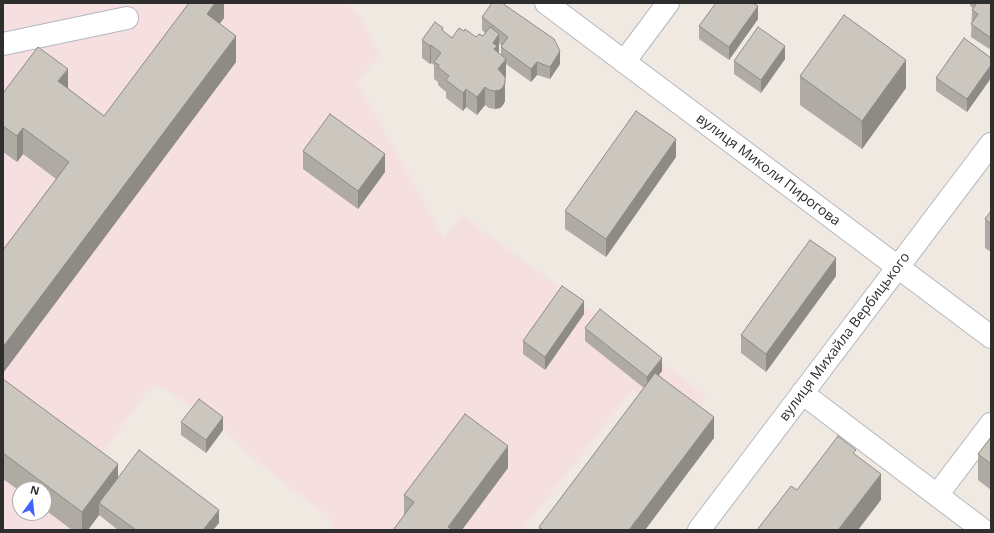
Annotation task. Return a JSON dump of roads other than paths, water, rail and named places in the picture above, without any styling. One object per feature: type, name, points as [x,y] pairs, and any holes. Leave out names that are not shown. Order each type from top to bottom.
[{"type":"street","name":"вулиця Миколи Пирогова","points":[[546,3],[991,337]]},
{"type":"street","points":[[624,62],[668,3]]},
{"type":"street","points":[[3,44],[127,18]]},
{"type":"street","name":"вулиця Михайла Вербицького","points":[[699,530],[991,144]]},
{"type":"street","points":[[802,393],[983,530]]},
{"type":"street","points":[[937,495],[991,424]]}]
